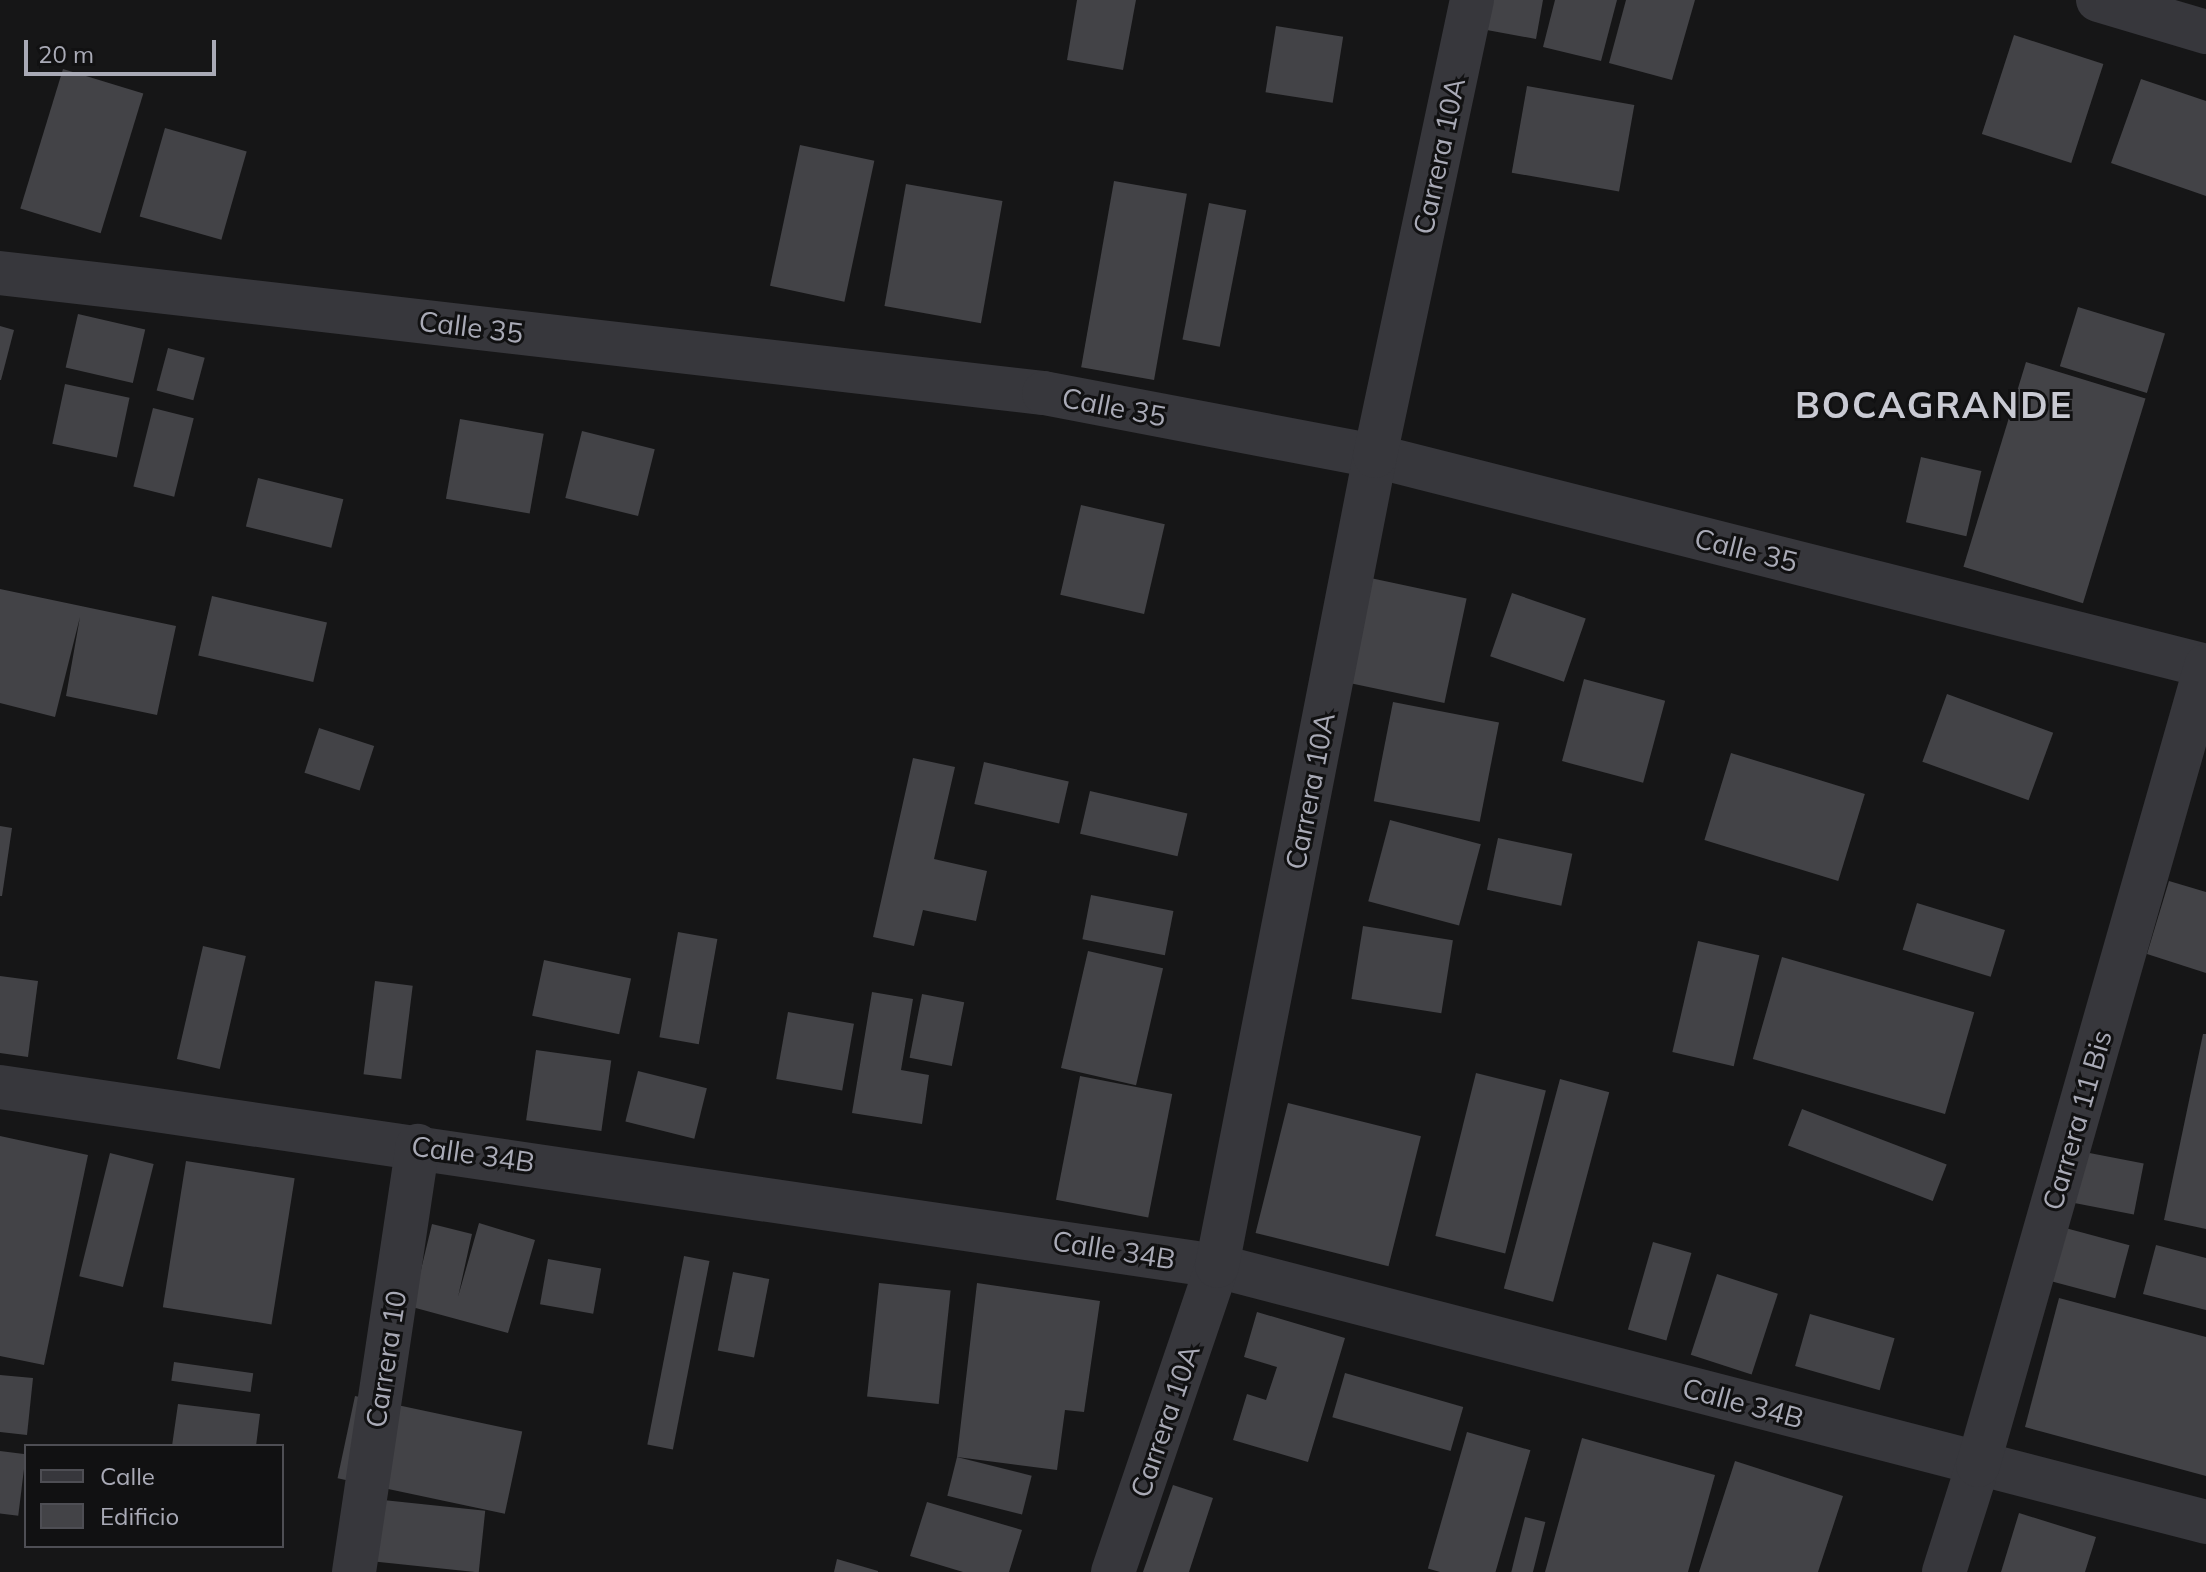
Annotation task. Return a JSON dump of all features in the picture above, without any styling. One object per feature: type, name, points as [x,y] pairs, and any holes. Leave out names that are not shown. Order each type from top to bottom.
[{"type":"street","name":"Carrera 10A","points":[[1113,1572],[1217,1266],[1375,456],[1472,0]]},
{"type":"street","points":[[2098,0],[2206,32]]},
{"type":"street","name":"Calle 35","points":[[0,273],[1044,393],[1375,456],[2206,666]]},
{"type":"street","name":"Carrera 11 Bis","points":[[1944,1572],[1978,1465],[2206,666]]},
{"type":"street","name":"Calle 34B","points":[[0,1087],[418,1146],[1217,1266],[2206,1522]]},
{"type":"street","name":"Carrera 10","points":[[354,1572],[418,1146]]},
{"type":"building","points":[[1077,0],[1136,0],[1123,70],[1067,60]]},
{"type":"building","points":[[1481,0],[1543,0],[1536,39],[1476,28]]},
{"type":"building","points":[[1555,0],[1617,0],[1601,61],[1543,47]]},
{"type":"building","points":[[1626,0],[1695,0],[1672,80],[1609,63]]},
{"type":"building","points":[[1276,26],[1343,37],[1333,103],[1266,92]]},
{"type":"building","points":[[2014,35],[2103,64],[2071,163],[1982,134]]},
{"type":"building","points":[[63,69],[143,94],[101,233],[20,209]]},
{"type":"building","points":[[2141,79],[2206,101],[2206,196],[2111,163]]},
{"type":"building","points":[[1527,86],[1634,105],[1619,192],[1512,173]]},
{"type":"building","points":[[165,128],[247,151],[221,240],[140,216]]},
{"type":"building","points":[[800,145],[874,161],[844,302],[770,286]]},
{"type":"building","points":[[1114,181],[1187,194],[1154,380],[1081,367]]},
{"type":"building","points":[[906,184],[1003,201],[981,323],[884,306]]},
{"type":"building","points":[[1209,203],[1246,210],[1220,347],[1182,339]]},
{"type":"building","points":[[2078,307],[2165,334],[2147,393],[2060,366]]},
{"type":"building","points":[[78,314],[145,330],[133,383],[66,368]]},
{"type":"building","points":[[0,326],[14,330],[1,380],[0,380]]},
{"type":"building","points":[[168,348],[205,358],[193,400],[157,391]]},
{"type":"building","points":[[2026,362],[2146,399],[2083,603],[1963,567]]},
{"type":"building","points":[[65,384],[130,398],[117,457],[52,444]]},
{"type":"building","points":[[153,408],[194,418],[174,497],[133,487]]},
{"type":"building","points":[[460,419],[544,434],[530,514],[446,499]]},
{"type":"building","points":[[582,431],[655,449],[638,516],[565,498]]},
{"type":"building","points":[[1921,457],[1981,471],[1966,536],[1906,522]]},
{"type":"building","points":[[258,478],[343,499],[331,548],[246,527]]},
{"type":"building","points":[[1081,505],[1165,524],[1144,614],[1060,595]]},
{"type":"building","points":[[1361,576],[1467,598],[1444,703],[1339,681]]},
{"type":"building","points":[[0,589],[176,626],[157,715],[66,696],[80,617],[55,717],[0,703]]},
{"type":"building","points":[[1512,593],[1586,618],[1564,682],[1490,656]]},
{"type":"building","points":[[212,596],[327,623],[313,682],[198,655]]},
{"type":"building","points":[[1584,679],[1665,701],[1643,783],[1562,761]]},
{"type":"building","points":[[1947,694],[2053,733],[2029,800],[1922,762]]},
{"type":"building","points":[[1393,702],[1499,723],[1480,822],[1374,801]]},
{"type":"building","points":[[319,728],[374,746],[360,791],[304,773]]},
{"type":"building","points":[[1731,753],[1865,794],[1838,881],[1704,840]]},
{"type":"building","points":[[913,758],[955,767],[934,859],[987,871],[976,921],[923,910],[914,946],[873,937]]},
{"type":"building","points":[[984,762],[1069,782],[1059,823],[974,804]]},
{"type":"building","points":[[1090,791],[1187,813],[1178,856],[1080,834]]},
{"type":"building","points":[[1390,820],[1481,844],[1459,925],[1368,901]]},
{"type":"building","points":[[0,826],[12,828],[2,896],[0,896]]},
{"type":"building","points":[[1498,838],[1572,854],[1561,906],[1487,890]]},
{"type":"building","points":[[2169,881],[2206,892],[2206,973],[2147,954]]},
{"type":"building","points":[[1091,895],[1173,911],[1165,955],[1082,939]]},
{"type":"building","points":[[1917,903],[2005,930],[1991,977],[1903,950]]},
{"type":"building","points":[[1363,926],[1453,940],[1441,1013],[1351,999]]},
{"type":"building","points":[[678,932],[717,939],[699,1044],[659,1037]]},
{"type":"building","points":[[1698,941],[1759,955],[1734,1066],[1672,1052]]},
{"type":"building","points":[[203,946],[246,956],[220,1069],[177,1059]]},
{"type":"building","points":[[1088,951],[1163,968],[1136,1085],[1061,1068]]},
{"type":"building","points":[[1782,957],[1974,1012],[1945,1114],[1753,1059]]},
{"type":"building","points":[[544,960],[631,979],[619,1034],[532,1016]]},
{"type":"building","points":[[0,976],[38,981],[28,1057],[0,1053]]},
{"type":"building","points":[[375,981],[413,986],[401,1079],[364,1074]]},
{"type":"building","points":[[872,992],[913,999],[901,1070],[929,1075],[922,1124],[852,1113]]},
{"type":"building","points":[[922,994],[964,1002],[952,1066],[910,1058]]},
{"type":"building","points":[[788,1012],[854,1024],[842,1091],[776,1079]]},
{"type":"building","points":[[2203,1034],[2206,1034],[2206,1229],[2164,1220]]},
{"type":"building","points":[[536,1050],[611,1061],[601,1131],[526,1120]]},
{"type":"building","points":[[638,1071],[707,1088],[694,1139],[625,1121]]},
{"type":"building","points":[[1476,1073],[1546,1090],[1505,1253],[1435,1236]]},
{"type":"building","points":[[1080,1076],[1172,1094],[1148,1218],[1056,1200]]},
{"type":"building","points":[[1560,1079],[1609,1092],[1553,1302],[1504,1289]]},
{"type":"building","points":[[1288,1103],[1421,1136],[1389,1266],[1256,1233]]},
{"type":"building","points":[[1802,1109],[1947,1165],[1933,1201],[1788,1145]]},
{"type":"building","points":[[0,1136],[88,1155],[44,1365],[0,1356]]},
{"type":"building","points":[[2074,1150],[2144,1164],[2134,1215],[2064,1201]]},
{"type":"building","points":[[110,1153],[154,1164],[123,1287],[79,1276]]},
{"type":"building","points":[[186,1161],[295,1178],[271,1324],[163,1307]]},
{"type":"building","points":[[479,1223],[535,1240],[508,1333],[412,1307],[432,1224],[472,1234],[458,1297]]},
{"type":"building","points":[[2058,1226],[2129,1245],[2115,1298],[2044,1279]]},
{"type":"building","points":[[1653,1242],[1691,1253],[1666,1341],[1628,1329]]},
{"type":"building","points":[[2156,1245],[2206,1258],[2206,1310],[2143,1294]]},
{"type":"building","points":[[684,1256],[710,1261],[673,1449],[647,1444]]},
{"type":"building","points":[[548,1259],[601,1268],[593,1314],[540,1304]]},
{"type":"building","points":[[733,1272],[769,1279],[754,1358],[718,1351]]},
{"type":"building","points":[[1717,1274],[1778,1294],[1752,1375],[1691,1355]]},
{"type":"building","points":[[879,1283],[951,1291],[939,1404],[867,1396]]},
{"type":"building","points":[[977,1283],[1100,1301],[1084,1412],[1065,1410],[1057,1470],[957,1457]]},
{"type":"building","points":[[2059,1298],[2206,1337],[2206,1476],[2025,1427]]},
{"type":"building","points":[[1257,1312],[1345,1338],[1308,1462],[1233,1440],[1247,1394],[1266,1400],[1277,1367],[1244,1357]]},
{"type":"building","points":[[1810,1314],[1895,1338],[1880,1390],[1795,1366]]},
{"type":"building","points":[[174,1362],[253,1373],[251,1392],[171,1381]]},
{"type":"building","points":[[1345,1373],[1463,1407],[1451,1451],[1332,1417]]},
{"type":"building","points":[[0,1375],[33,1378],[27,1435],[0,1432]]},
{"type":"building","points":[[355,1396],[522,1432],[505,1514],[338,1478]]},
{"type":"building","points":[[178,1404],[260,1414],[256,1444],[172,1444]]},
{"type":"building","points":[[1467,1432],[1530,1450],[1496,1572],[1440,1572],[1428,1568]]},
{"type":"building","points":[[1582,1438],[1715,1475],[1688,1572],[1545,1572]]},
{"type":"building","points":[[0,1451],[24,1454],[18,1516],[0,1513]]},
{"type":"building","points":[[957,1457],[1032,1476],[1022,1514],[947,1496]]},
{"type":"building","points":[[1735,1461],[1843,1496],[1818,1572],[1699,1572]]},
{"type":"building","points":[[1173,1485],[1213,1498],[1189,1572],[1143,1572]]},
{"type":"building","points":[[345,1496],[485,1511],[479,1572],[339,1558]]},
{"type":"building","points":[[927,1502],[1022,1530],[1009,1572],[963,1572],[910,1556]]},
{"type":"building","points":[[2019,1513],[2096,1537],[2085,1572],[2001,1572]]},
{"type":"building","points":[[1525,1517],[1545,1522],[1533,1572],[1511,1572]]},
{"type":"building","points":[[837,1559],[878,1571],[878,1572],[834,1572]]},
{"type":"district","name":"BOCAGRANDE","points":[[1934,405]]}]
